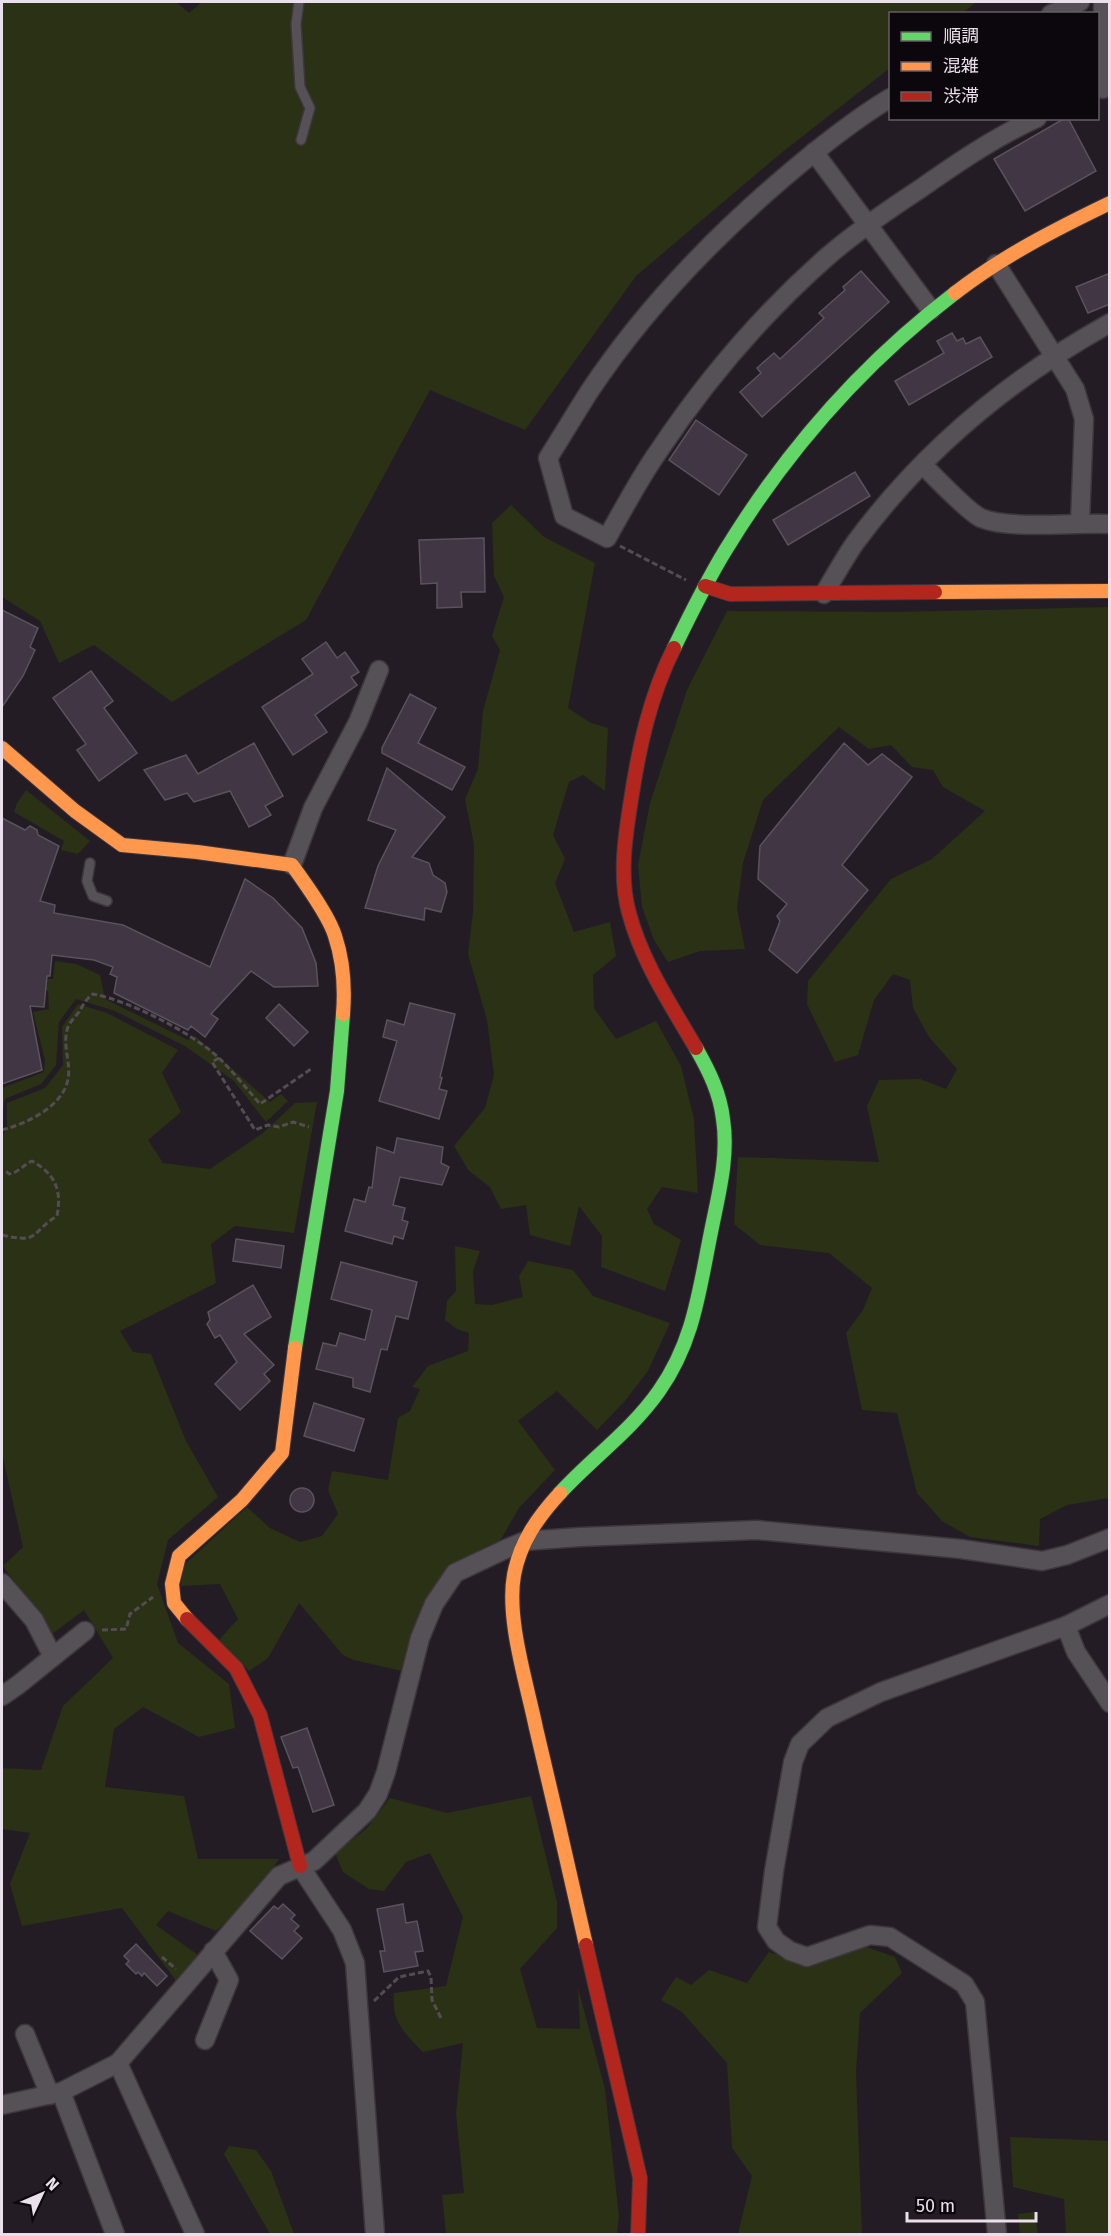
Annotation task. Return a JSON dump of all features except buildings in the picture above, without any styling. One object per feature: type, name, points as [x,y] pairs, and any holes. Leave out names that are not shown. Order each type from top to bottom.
[{"type":"street","points":[[1055,12],[1080,2]]},
{"type":"street","points":[[1103,2],[1103,90]]},
{"type":"street","points":[[889,99],[814,152],[712,243],[674,283],[630,337],[589,392],[548,458],[564,516],[607,538],[657,453],[718,370],[789,292],[828,256],[867,225],[962,160],[1033,120]]},
{"type":"street","points":[[814,152],[931,310]]},
{"type":"street","points":[[638,2235],[640,2178],[526,1682],[515,1623],[514,1575],[525,1541],[542,1514],[646,1409],[674,1368],[696,1313],[720,1191],[725,1147],[722,1110],[714,1083],[656,978],[634,929],[625,895],[629,816],[637,758],[662,674],[705,586],[753,506],[791,453],[887,348],[931,310],[996,264],[1036,240],[1110,203]]},
{"type":"street","points":[[996,264],[1075,389],[1084,419],[1080,523]]},
{"type":"street","points":[[824,594],[854,544],[897,490],[923,465],[974,417],[1054,355],[1110,323]]},
{"type":"street","points":[[923,465],[979,517],[998,523],[1110,524]]},
{"type":"street","points":[[705,586],[730,594],[1110,591]]},
{"type":"street","points":[[292,865],[313,808],[358,722],[379,670]]},
{"type":"street","points":[[2,748],[75,811],[122,845],[197,852],[292,865],[313,896],[334,935],[344,998],[337,1091],[291,1376],[282,1453],[242,1500],[179,1556],[172,1584],[174,1603],[191,1624],[236,1668],[260,1715],[300,1866],[342,1930],[355,1963],[375,2235]]},
{"type":"street","points":[[2,2105],[56,2094],[118,2063],[279,1876],[314,1861],[367,1811],[378,1794],[402,1714],[420,1638],[434,1605],[455,1573],[525,1541],[580,1537],[757,1530],[962,1549],[1042,1561],[1067,1555],[1110,1538]]},
{"type":"street","points":[[2,1583],[34,1620],[53,1657]]},
{"type":"street","points":[[997,2235],[975,2002],[964,1984],[890,1937],[870,1935],[807,1958],[790,1951],[776,1941],[767,1928],[768,1908],[793,1762],[800,1744],[827,1718],[881,1692],[1066,1626],[1110,1604]]},
{"type":"street","points":[[1066,1626],[1076,1652],[1110,1703]]},
{"type":"street","points":[[2,1696],[85,1631]]},
{"type":"street","points":[[205,2040],[229,1980],[213,1951]]},
{"type":"street","points":[[25,2034],[56,2094],[116,2235]]},
{"type":"street","points":[[118,2063],[195,2235]]},
{"type":"lane","points":[[299,2],[296,24],[300,87],[310,108],[301,140]]},
{"type":"lane","points":[[90,863],[87,881],[93,896],[107,901]]},
{"type":"path","points":[[607,538],[688,581],[705,586]]},
{"type":"path","points":[[2,1130],[38,1114],[52,1106],[61,1097],[68,1081],[65,1040],[68,1026],[87,998],[93,994],[108,997],[143,1012],[179,1031],[219,1058],[260,1104],[311,1069]]},
{"type":"path","points":[[219,1058],[212,1062],[255,1130],[268,1125],[279,1127],[293,1122],[314,1129]]},
{"type":"path","points":[[2,1235],[32,1238],[46,1223],[57,1216],[60,1200],[53,1177],[38,1164],[32,1161],[15,1173],[9,1174],[5,1170]]},
{"type":"path","points":[[85,1631],[126,1629],[130,1614],[158,1593]]},
{"type":"path","points":[[358,2005],[377,2000],[399,1977],[428,1971],[431,1977],[432,2000],[441,2018]]},
{"type":"green space","points":[[2,2],[176,2],[189,13],[202,2],[977,2],[963,12],[889,12],[889,69],[780,154],[636,276],[525,430],[430,390],[306,620],[172,702],[94,645],[59,663],[40,621],[2,597]]},
{"type":"green space","points":[[511,505],[544,537],[595,563],[568,708],[591,723],[608,728],[605,791],[583,775],[569,782],[553,835],[565,859],[555,883],[574,932],[610,922],[616,956],[593,975],[594,1008],[616,1039],[656,1021],[681,1066],[694,1119],[698,1193],[662,1187],[647,1209],[654,1224],[681,1240],[665,1291],[601,1267],[602,1236],[579,1206],[570,1246],[530,1235],[526,1205],[501,1209],[490,1187],[469,1171],[454,1146],[485,1108],[494,1075],[487,1020],[468,954],[473,912],[474,845],[465,799],[478,769],[483,711],[500,650],[492,636],[504,597],[494,576],[492,523]]},
{"type":"green space","points":[[1109,607],[1109,1498],[1067,1505],[1040,1519],[1039,1546],[970,1537],[942,1521],[917,1493],[897,1413],[862,1410],[846,1333],[863,1310],[872,1288],[829,1253],[760,1245],[734,1224],[738,1157],[879,1162],[867,1106],[879,1080],[920,1079],[946,1089],[957,1069],[929,1037],[913,1008],[910,980],[893,974],[874,1000],[858,1055],[835,1062],[807,1004],[808,981],[891,879],[932,859],[985,811],[943,787],[933,770],[912,767],[891,745],[869,749],[839,727],[763,800],[743,863],[737,908],[745,949],[700,951],[668,962],[654,940],[642,907],[638,865],[650,803],[687,690],[727,611],[896,612]]},
{"type":"green space","points":[[26,790],[90,841],[78,854],[61,850],[64,841],[14,812]]},
{"type":"green space","points":[[55,961],[76,964],[100,975],[105,999],[188,1040],[195,1036],[270,1102],[281,1094],[288,1101],[266,1122],[234,1081],[185,1046],[115,1011],[76,999],[59,1022],[56,1065],[41,1084],[5,1099],[2,1116],[2,1088],[44,1072],[45,1060],[33,1012],[49,1009],[48,991],[32,986],[33,978],[53,979]]},
{"type":"green space","points":[[78,1004],[107,1013],[178,1050],[162,1073],[181,1112],[148,1140],[163,1163],[210,1169],[263,1133],[295,1103],[317,1102],[294,1233],[235,1226],[211,1244],[216,1283],[120,1331],[133,1352],[151,1354],[186,1441],[218,1497],[168,1540],[157,1584],[178,1643],[229,1684],[235,1728],[199,1737],[143,1707],[114,1729],[105,1787],[184,1796],[198,1859],[279,1859],[253,1898],[216,1931],[168,1911],[156,1925],[198,1955],[177,1982],[122,1908],[22,1926],[10,1884],[30,1833],[2,1829],[2,1768],[41,1770],[63,1706],[113,1658],[84,1610],[52,1634],[3,1566],[23,1547],[2,1453],[2,1136],[7,1128],[7,1103],[45,1088],[63,1065],[62,1027]]},
{"type":"green space","points":[[455,1246],[480,1251],[473,1271],[475,1304],[492,1305],[523,1297],[519,1276],[528,1261],[573,1270],[593,1296],[670,1323],[648,1371],[625,1401],[597,1430],[557,1391],[518,1421],[555,1470],[519,1508],[500,1541],[466,1559],[437,1586],[420,1615],[402,1671],[354,1660],[343,1655],[299,1603],[268,1658],[249,1671],[219,1640],[238,1619],[220,1584],[181,1586],[183,1566],[247,1507],[270,1528],[300,1542],[322,1536],[338,1514],[328,1490],[332,1471],[388,1480],[398,1418],[410,1411],[420,1389],[412,1387],[428,1366],[468,1351],[469,1333],[457,1329],[445,1320],[447,1301],[456,1291]]},
{"type":"green space","points":[[531,1796],[557,1902],[557,1928],[520,1969],[537,2028],[580,2029],[578,1988],[605,2089],[619,2216],[617,2234],[446,2234],[442,2195],[464,2193],[456,2114],[463,2043],[423,2052],[400,2026],[395,2011],[394,1993],[446,1986],[463,1917],[430,1853],[406,1862],[384,1891],[369,1889],[343,1872],[335,1853],[366,1829],[390,1798],[447,1813]]},
{"type":"green space","points":[[863,1946],[895,1957],[902,1973],[860,2013],[856,2072],[862,2234],[738,2234],[752,2176],[732,2148],[727,2063],[682,2012],[661,2000],[676,1977],[691,1985],[709,1970],[747,1983],[769,1952],[802,1963]]},
{"type":"green space","points":[[1010,2137],[1109,2141],[1109,2234],[1066,2234],[1064,2199],[1013,2187]]},
{"type":"green space","points":[[229,2146],[256,2150],[271,2171],[294,2234],[270,2234],[224,2154]]},
{"type":"green space","points":[[1034,2212],[1038,2234],[1020,2234],[1018,2214]]},
{"type":"traffic: fast","points":[[674,648],[725,551],[800,444],[857,379],[921,320],[955,293]]},
{"type":"traffic: fast","points":[[295,1348],[337,1091],[343,1014]]},
{"type":"traffic: fast","points":[[560,1493],[624,1432],[659,1391],[680,1353],[694,1315],[725,1148],[723,1119],[717,1091],[696,1048]]},
{"type":"traffic: slow","points":[[955,293],[1030,244],[1110,203]]},
{"type":"traffic: slow","points":[[935,592],[1110,591]]},
{"type":"traffic: slow","points":[[2,748],[75,811],[122,845],[197,852],[292,865],[322,909],[335,936],[343,975],[343,1014]]},
{"type":"traffic: slow","points":[[187,1619],[174,1603],[172,1584],[179,1556],[242,1500],[282,1453],[295,1348]]},
{"type":"traffic: slow","points":[[560,1493],[544,1511],[525,1541],[514,1575],[513,1611],[523,1672],[586,1945]]},
{"type":"traffic: jam","points":[[705,586],[730,594],[935,592]]},
{"type":"traffic: jam","points":[[674,648],[658,685],[646,722],[625,843],[624,885],[629,913],[641,949],[696,1048]]},
{"type":"traffic: jam","points":[[187,1619],[236,1668],[260,1715],[300,1866]]},
{"type":"traffic: jam","points":[[586,1945],[640,2178],[638,2234]]}]
